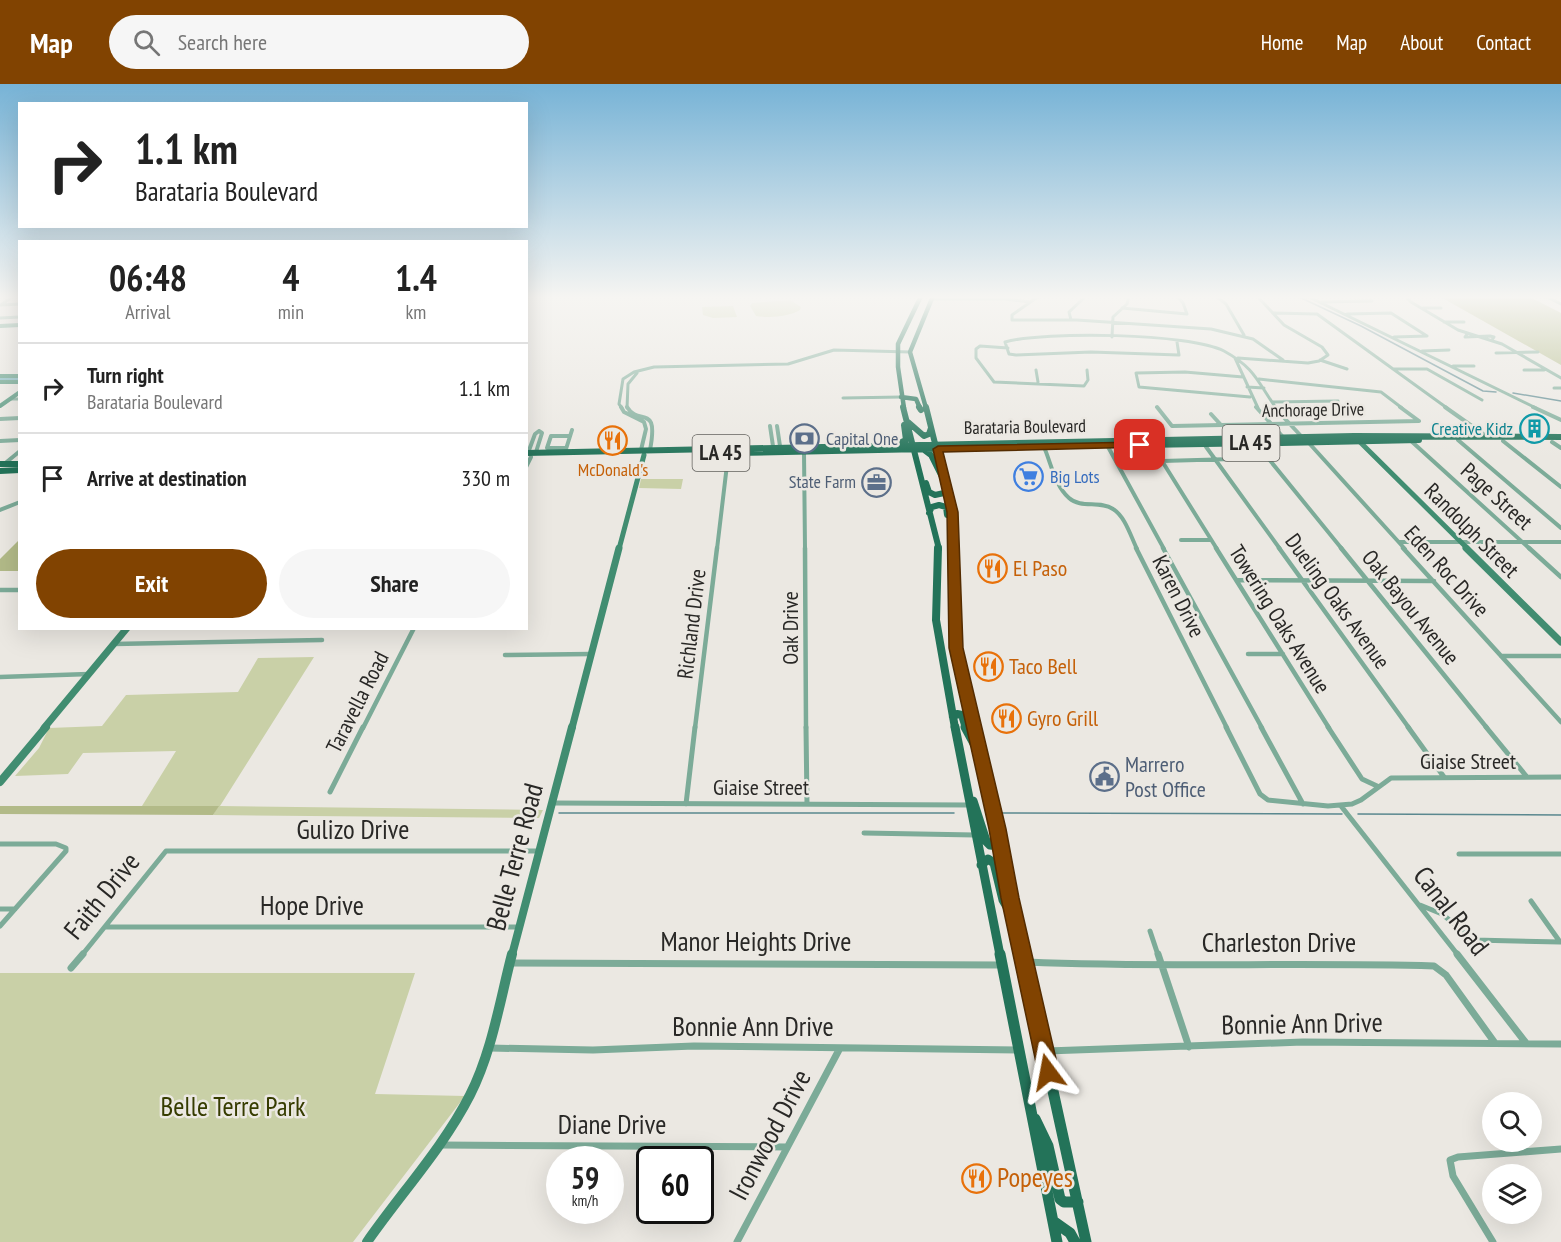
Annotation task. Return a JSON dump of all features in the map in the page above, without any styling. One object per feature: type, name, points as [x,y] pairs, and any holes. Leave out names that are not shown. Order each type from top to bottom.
[{"type":"main road","points":[[897,352],[902,400],[917,439],[918,461],[940,554],[937,632],[981,865],[1057,1242]]},
{"type":"main road","points":[[910,352],[947,486],[953,530],[956,648],[1086,1242]]},
{"type":"main road","points":[[902,400],[914,401],[924,420],[931,427]]},
{"type":"main road","points":[[911,424],[924,436],[929,434],[931,427]]},
{"type":"main road","points":[[845,451],[888,448],[892,444],[906,440],[904,425],[911,424]]},
{"type":"main road","points":[[911,424],[918,446]]},
{"type":"main road","points":[[1359,441],[1383,438],[1384,435]]},
{"type":"main road","name":"LA 45","points":[[1302,437],[1384,435],[1561,437]]},
{"type":"main road","points":[[1460,440],[1486,436]]},
{"type":"main road","points":[[1285,440],[1302,440],[1302,437]]},
{"type":"main road","points":[[1503,441],[1502,439],[1522,437]]},
{"type":"main road","name":"Barataria Boulevard","points":[[528,455],[777,448],[804,452],[918,446],[1033,447],[1055,441],[1183,444],[1220,438],[1308,442],[1561,441]]},
{"type":"main road","name":"Barataria Boulevard","points":[[938,447],[994,442],[1094,446],[1116,440],[1285,440]]},
{"type":"main road","points":[[961,448],[961,446],[994,442]]},
{"type":"main road","points":[[777,448],[892,444],[918,446],[931,455],[937,474],[947,486]]},
{"type":"main road","name":"Barataria Boulevard","points":[[729,451],[767,453],[777,448]]},
{"type":"main road","name":"Barataria Boulevard","points":[[528,455],[536,452],[566,450],[645,452]]},
{"type":"main road","points":[[528,455],[546,452]]},
{"type":"main road","points":[[918,461],[926,459],[935,465]]},
{"type":"main road","points":[[1,466],[18,464]]},
{"type":"main road","points":[[1,466],[18,470]]},
{"type":"main road","points":[[921,474],[932,494],[941,494],[947,486]]},
{"type":"main road","points":[[929,513],[933,507],[939,505],[946,507],[947,518],[953,530]]},
{"type":"main road","points":[[953,717],[957,714],[963,716],[968,735],[981,756]]},
{"type":"main road","points":[[966,786],[980,815],[985,840],[990,845],[1000,846]]},
{"type":"main road","points":[[981,865],[988,858],[994,863],[1003,900],[1014,918]]},
{"type":"main road","points":[[1032,1116],[1042,1130],[1048,1146],[1060,1199],[1064,1203],[1078,1202]]},
{"type":"main road","points":[[1053,1221],[1070,1233],[1075,1242]]},
{"type":"street","points":[[645,452],[644,422],[624,412],[619,404],[623,379],[634,372],[661,367],[788,364],[834,350]]},
{"type":"street","points":[[835,350],[897,352]]},
{"type":"street","points":[[976,350],[976,358],[997,382],[1038,382],[1084,386],[1088,380],[1087,370]]},
{"type":"street","points":[[1009,350],[1010,355],[1092,352],[1179,355],[1178,350]]},
{"type":"street","points":[[1220,350],[1252,370],[1272,402],[1302,437]]},
{"type":"street","points":[[1271,350],[1283,360]]},
{"type":"street","points":[[1235,358],[1308,363],[1328,355],[1325,350]]},
{"type":"street","points":[[1367,350],[1486,436]]},
{"type":"street","points":[[1419,351],[1448,350]]},
{"type":"street","points":[[1514,350],[1561,378]]},
{"type":"street","points":[[1419,351],[1561,420]]},
{"type":"street","points":[[645,452],[654,428],[652,423],[626,409],[624,405],[628,382],[638,372],[654,369],[791,366],[834,352],[910,352]]},
{"type":"street","points":[[1496,353],[1538,352]]},
{"type":"street","points":[[1235,358],[1250,397],[1285,440]]},
{"type":"street","points":[[1320,360],[1347,369]]},
{"type":"street","points":[[1450,366],[1473,366]]},
{"type":"street","points":[[1240,369],[1252,370]]},
{"type":"street","points":[[1394,369],[1427,369],[1482,400]]},
{"type":"street","points":[[1524,370],[1547,369]]},
{"type":"street","points":[[1036,370],[1038,382]]},
{"type":"street","points":[[1243,377],[1185,372],[1136,373],[1139,387],[1250,397]]},
{"type":"street","points":[[0,376],[18,376]]},
{"type":"street","name":"Anchorage Drive","points":[[1157,407],[1172,426],[1419,421],[1381,392],[1259,379]]},
{"type":"street","points":[[0,382],[18,382]]},
{"type":"street","points":[[1247,387],[1264,388]]},
{"type":"street","points":[[1554,388],[1561,388]]},
{"type":"street","points":[[0,406],[18,393]]},
{"type":"street","points":[[843,398],[902,400]]},
{"type":"street","points":[[10,399],[18,399]]},
{"type":"street","points":[[1272,402],[1338,401]]},
{"type":"street","points":[[1210,414],[1221,425]]},
{"type":"street","points":[[0,419],[18,418]]},
{"type":"street","points":[[770,426],[777,448]]},
{"type":"street","points":[[777,426],[777,448]]},
{"type":"street","points":[[570,436],[551,436],[548,448],[566,450],[572,430]]},
{"type":"street","points":[[528,455],[535,434],[539,431],[542,433],[536,452]]},
{"type":"street","points":[[0,441],[18,440]]},
{"type":"street","name":"Page Street","points":[[1410,440],[1561,577]]},
{"type":"street","points":[[1460,440],[1561,528]]},
{"type":"street","name":"Dueling Oaks Avenue","points":[[1202,441],[1444,777]]},
{"type":"street","name":"Randolph Street","points":[[1359,441],[1561,642]]},
{"type":"street","points":[[1503,441],[1561,487]]},
{"type":"street","name":"Eden Roc Drive","points":[[1308,442],[1561,722]]},
{"type":"street","points":[[1552,442],[1561,448]]},
{"type":"street","points":[[1106,443],[1303,804],[1341,806]]},
{"type":"street","name":"Karen Drive","points":[[1044,444],[1063,490],[1069,498],[1076,501],[1102,503],[1110,506],[1119,514],[1260,794],[1268,800],[1303,804]]},
{"type":"street","name":"Richland Drive","points":[[686,804],[729,451]]},
{"type":"street","name":"Belle Terre Road","points":[[367,1242],[437,1145],[469,1096],[488,1048],[645,452]]},
{"type":"street","name":"Oak Drive","points":[[804,452],[807,804]]},
{"type":"street","points":[[1,466],[18,453]]},
{"type":"street","name":"Oak Bayou Avenue","points":[[1215,459],[1268,458],[1527,777]]},
{"type":"street","name":"Towering Oaks Avenue","points":[[1215,459],[1162,461],[1356,770],[1362,779],[1377,786]]},
{"type":"street","points":[[0,510],[18,503]]},
{"type":"street","points":[[1181,540],[1211,540]]},
{"type":"street","points":[[1399,542],[1561,542]]},
{"type":"street","points":[[1236,580],[1434,581]]},
{"type":"street","points":[[0,590],[18,590]]},
{"type":"street","points":[[0,782],[125,630]]},
{"type":"street","name":"Taravella Road","points":[[330,792],[413,630]]},
{"type":"street","points":[[114,644],[322,640]]},
{"type":"street","points":[[505,655],[591,654]]},
{"type":"street","points":[[1248,654],[1282,654]]},
{"type":"street","points":[[1502,656],[1561,656]]},
{"type":"street","points":[[0,677],[89,674]]},
{"type":"street","name":"Giaise Street","points":[[1341,806],[1360,801],[1377,786],[1391,778],[1561,777]]},
{"type":"street","name":"Giaise Street","points":[[552,803],[971,805]]},
{"type":"street","name":"Canal Road","points":[[1341,806],[1526,1043]]},
{"type":"street","points":[[864,833],[976,835]]},
{"type":"street","points":[[0,844],[56,844],[66,848],[64,856],[0,926]]},
{"type":"street","name":"Gulizo Drive","points":[[166,851],[539,851]]},
{"type":"street","name":"Faith Drive","points":[[71,968],[166,851]]},
{"type":"street","points":[[1459,854],[1561,854]]},
{"type":"street","points":[[1418,904],[1442,915],[1474,940],[1560,942],[1531,901]]},
{"type":"street","points":[[0,909],[15,909]]},
{"type":"street","name":"Hope Drive","points":[[105,927],[519,927]]},
{"type":"street","points":[[1150,931],[1189,1047]]},
{"type":"street","name":"Manor Heights Drive","points":[[510,963],[708,962],[1002,966]]},
{"type":"street","name":"Charleston Drive","points":[[1024,962],[1162,966],[1341,963],[1434,966],[1446,975],[1495,1043]]},
{"type":"street","name":"Bonnie Ann Drive","points":[[1044,1051],[1303,1042],[1561,1044]]},
{"type":"street","name":"Bonnie Ann Drive","points":[[488,1048],[593,1050],[694,1046],[1019,1050]]},
{"type":"street","name":"Ironwood Drive","points":[[737,1242],[840,1048]]},
{"type":"street","name":"Diane Drive","points":[[437,1145],[786,1147]]},
{"type":"street","points":[[1493,1242],[1453,1176],[1450,1160],[1458,1157],[1561,1149]]},
{"type":"green space","points":[[1535,350],[1561,350],[1561,365]]},
{"type":"green space","points":[[641,479],[683,479],[681,489],[639,488]]},
{"type":"green space","points":[[18,541],[18,571],[0,571],[0,559]]},
{"type":"green space","points":[[314,657],[220,806],[543,810],[539,818],[213,815],[218,806],[142,806],[176,751],[83,753],[68,774],[15,776],[39,748],[49,728],[102,726],[126,695],[238,692],[258,658]]},
{"type":"green space","points":[[0,806],[219,806],[213,815],[0,814]]},
{"type":"green space","name":"Belle Terre Park","points":[[0,973],[415,973],[375,1094],[465,1096],[353,1242],[0,1242]]},
{"type":"waterway","points":[[1406,350],[1483,391],[1496,392]]},
{"type":"waterway","points":[[0,379],[18,379]]},
{"type":"waterway","points":[[1513,393],[1561,401]]},
{"type":"waterway","points":[[559,813],[954,813]]},
{"type":"waterway","points":[[1002,813],[1342,814]]},
{"type":"waterway","points":[[1358,814],[1561,815]]},
{"type":"place","name":"Creative Kidz","points":[[1534,429]]},
{"type":"place","name":"Capital One","points":[[805,439]]},
{"type":"place","name":"McDonald's","points":[[613,441]]},
{"type":"place","name":"Big Lots","points":[[1029,477]]},
{"type":"place","name":"State Farm","points":[[877,482]]},
{"type":"place","name":"El Paso","points":[[992,568]]},
{"type":"place","name":"Taco Bell","points":[[988,666]]},
{"type":"place","name":"Gyro Grill","points":[[1006,718]]},
{"type":"place","name":"Marrero Post Office","points":[[1104,777]]},
{"type":"place","name":"Popeyes","points":[[976,1178]]},
{"type":"route","points":[[1048,1072],[1010,898],[998,829],[956,648],[952,512],[938,449],[1140,445]]}]
